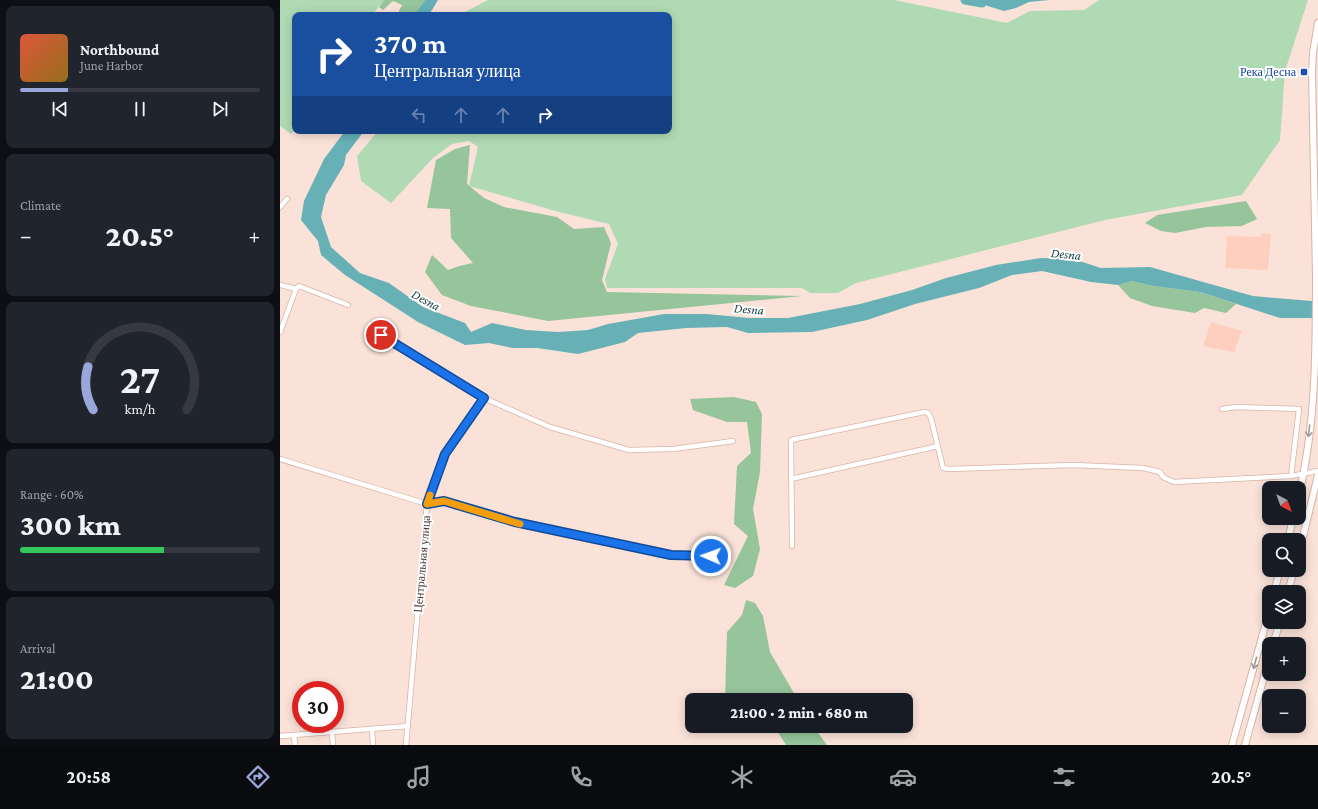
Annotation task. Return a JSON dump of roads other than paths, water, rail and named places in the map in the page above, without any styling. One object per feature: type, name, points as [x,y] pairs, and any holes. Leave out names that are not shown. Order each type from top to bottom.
[{"type":"main road","points":[[1302,481],[1312,412],[1316,351],[1312,73],[1313,53],[1318,24]]},
{"type":"main road","points":[[1304,533],[1318,475]]},
{"type":"main road","points":[[1232,745],[1264,629]]},
{"type":"main road","points":[[1246,745],[1263,681]]},
{"type":"street","points":[[280,207],[287,199]]},
{"type":"street","points":[[280,285],[296,290]]},
{"type":"street","points":[[280,332],[296,290],[299,286],[348,305]]},
{"type":"street","points":[[381,335],[484,398],[550,427],[629,450],[673,450],[733,441]]},
{"type":"street","name":"Центральная улица","points":[[406,745],[427,504],[445,454],[484,398]]},
{"type":"street","points":[[1222,409],[1237,407],[1299,409],[1291,476]]},
{"type":"street","points":[[792,546],[791,440],[924,412],[928,413],[931,418],[943,468],[949,469],[1073,465],[1143,468],[1160,472],[1163,476],[1174,482],[1291,476],[1318,471]]},
{"type":"street","points":[[791,479],[938,446]]},
{"type":"street","points":[[280,459],[427,504],[444,501],[515,522],[671,555],[711,556]]},
{"type":"street","points":[[344,731],[408,726]]},
{"type":"street","points":[[372,730],[373,745]]},
{"type":"street","points":[[280,736],[319,733]]},
{"type":"street","points":[[332,733],[333,745]]},
{"type":"street","points":[[294,735],[295,745]]},
{"type":"water","points":[[425,0],[438,0],[431,12],[416,12]]},
{"type":"water","points":[[968,0],[1049,0],[1029,2],[1016,8],[1004,11]]},
{"type":"water","points":[[343,134],[362,134],[346,155],[344,165],[326,195],[321,217],[331,247],[360,273],[389,283],[423,307],[465,323],[471,332],[492,323],[526,330],[558,332],[588,330],[608,324],[664,314],[707,314],[749,318],[788,318],[860,304],[912,290],[946,278],[996,265],[1041,258],[1073,259],[1101,268],[1150,267],[1253,296],[1311,301],[1318,298],[1318,318],[1280,318],[1200,292],[1153,286],[1132,281],[1118,285],[1091,282],[1042,271],[1012,275],[979,288],[915,304],[867,320],[812,332],[748,333],[727,327],[686,328],[638,333],[625,342],[578,354],[537,348],[513,348],[489,343],[465,345],[418,322],[345,275],[321,255],[318,241],[301,220],[304,201],[324,159]]},
{"type":"waterway","name":"Desna","points":[[965,0],[982,3]]},
{"type":"place","name":"Река Десна","points":[[1304,72]]}]
